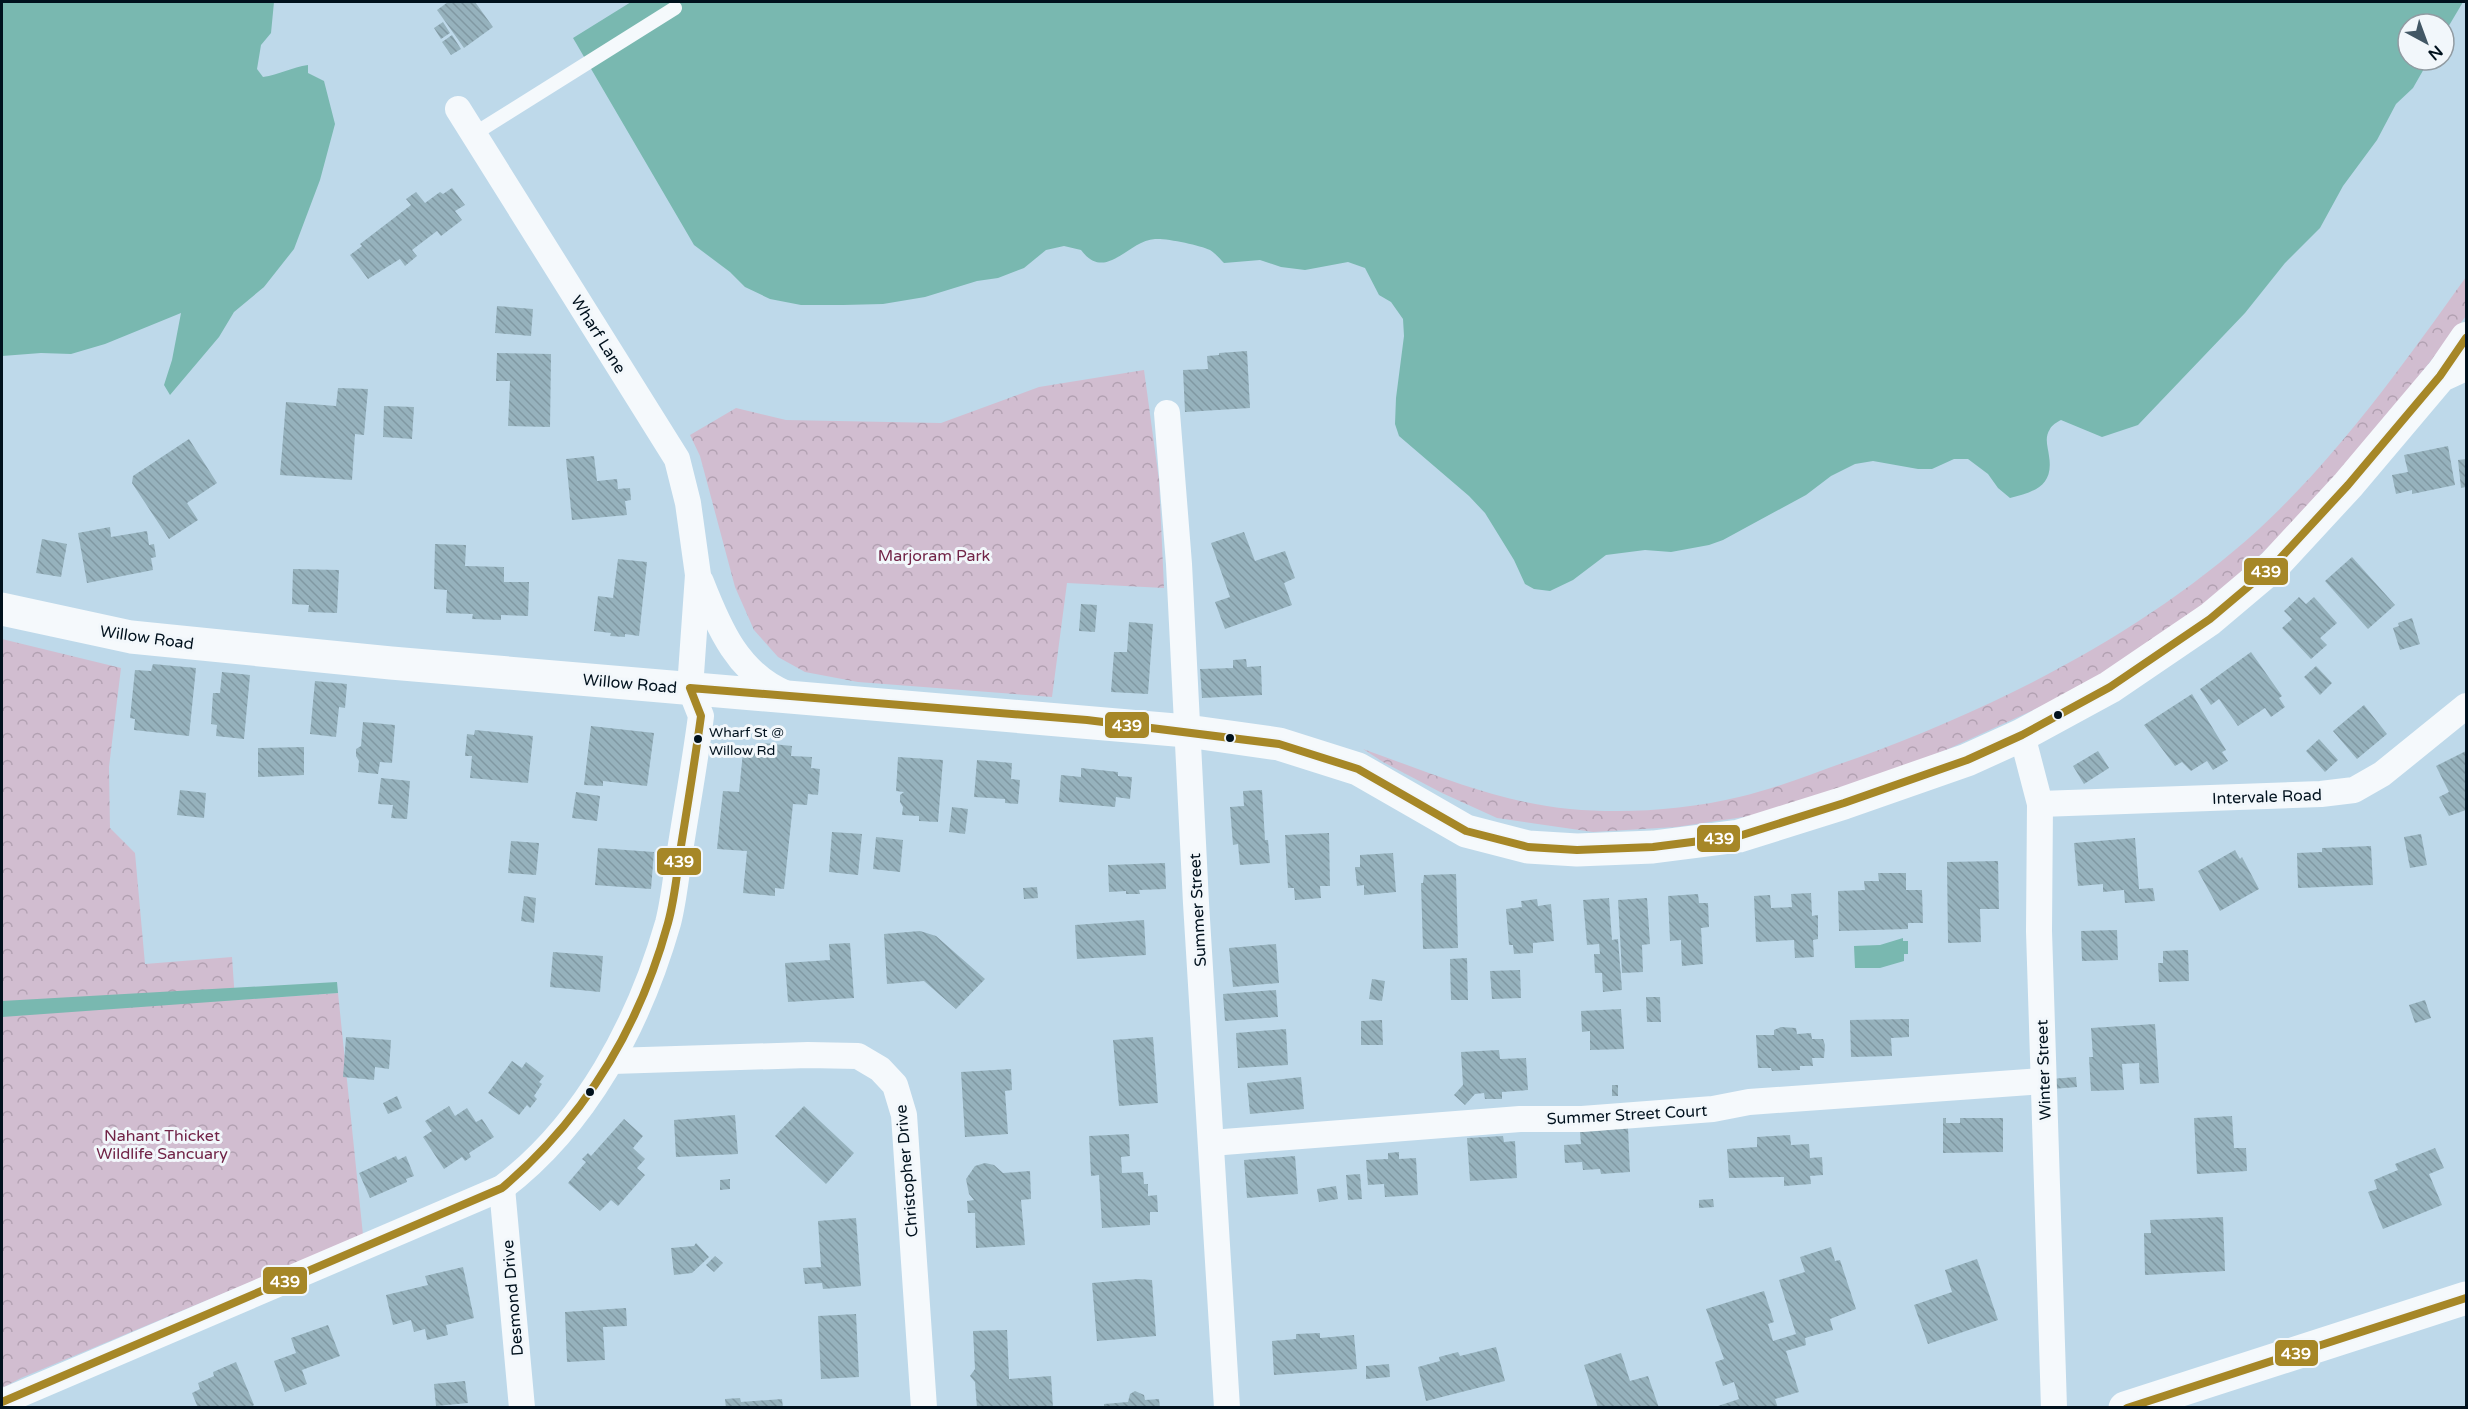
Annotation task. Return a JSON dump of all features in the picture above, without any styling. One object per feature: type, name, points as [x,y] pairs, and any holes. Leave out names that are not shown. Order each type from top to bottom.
[{"type":"main road","name":"Willow Road","points":[[2,609],[130,637],[380,662],[1187,731],[1279,744],[1358,769],[1466,831],[1528,847],[1577,850],[1653,847],[1738,836],[1844,803],[1967,760],[2022,735],[2110,687],[2210,619],[2274,565],[2453,370]]},
{"type":"main road","points":[[2125,1407],[2466,1298]]},
{"type":"street","name":"Wharf Lane","points":[[458,109],[677,459],[688,503],[698,575],[690,688]]},
{"type":"street","name":"Willow Road","points":[[2453,370],[2466,338]]},
{"type":"street","name":"Summer Street","points":[[1167,413],[1179,564],[1227,1407]]},
{"type":"street","name":"Wharf Lane","points":[[698,575],[712,611],[728,641],[749,671],[773,688],[793,696]]},
{"type":"street","points":[[2,1402],[502,1188],[530,1166],[560,1134],[612,1061],[649,979],[668,921],[701,716],[690,688]]},
{"type":"street","name":"Intervale Road","points":[[2040,804],[2321,794],[2354,790],[2382,774],[2466,706]]},
{"type":"street","name":"Winter Street","points":[[2022,735],[2040,804],[2039,930],[2054,1407]]},
{"type":"street","name":"Christopher Drive","points":[[612,1061],[858,1056],[880,1069],[895,1085],[904,1115],[924,1407]]},
{"type":"street","name":"Summer Street Court","points":[[1211,1143],[1498,1120],[1582,1119],[1713,1109],[1749,1102],[2043,1081]]},
{"type":"street","name":"Desmond Drive","points":[[502,1188],[522,1407]]},
{"type":"lane","points":[[474,134],[675,8]]},
{"type":"green space","points":[[2466,277],[2466,316],[2394,408],[2306,510],[2246,569],[2201,608],[2123,662],[2053,701],[1946,750],[1771,813],[1676,827],[1593,832],[1497,818],[1442,793],[1363,749],[1465,785],[1516,800],[1570,809],[1655,810],[1698,805],[1769,789],[1857,758],[1965,714],[2018,690],[2120,633],[2215,567],[2259,529],[2288,501],[2343,440],[2394,376]]},
{"type":"green space","name":"Marjoram Park","points":[[1144,370],[1159,480],[1164,588],[1067,583],[1052,697],[858,682],[805,672],[778,657],[754,630],[735,587],[700,456],[690,435],[736,408],[786,420],[941,423],[1039,387]]},
{"type":"green space","name":"Nahant Thicket Wildlife Sancuary","points":[[2,639],[121,668],[109,767],[110,828],[135,853],[145,964],[232,957],[235,1000],[338,993],[363,1235],[2,1388]]},
{"type":"shaded area","points":[[2,2],[274,2],[271,33],[261,45],[257,69],[263,77],[308,65],[308,73],[324,81],[335,124],[320,180],[294,249],[264,287],[234,312],[219,337],[170,395],[164,385],[172,360],[181,313],[105,344],[71,354],[41,353],[2,356]]},
{"type":"shaded area","points":[[631,2],[2463,2],[2456,14],[2396,12],[2396,72],[2422,72],[2413,88],[2396,104],[2377,140],[2343,186],[2320,228],[2285,263],[2245,313],[2138,425],[2102,437],[2061,420],[2048,432],[2050,466],[2045,481],[2034,490],[2010,498],[1998,488],[1988,474],[1968,459],[1954,459],[1932,469],[1918,469],[1873,461],[1855,464],[1831,476],[1806,495],[1723,540],[1671,552],[1645,550],[1606,555],[1573,580],[1550,591],[1534,589],[1525,584],[1514,560],[1485,513],[1469,496],[1399,436],[1395,424],[1404,336],[1403,319],[1391,302],[1379,295],[1365,268],[1348,262],[1305,270],[1281,267],[1260,260],[1224,263],[1205,248],[1155,239],[1145,241],[1108,262],[1090,259],[1081,250],[1064,246],[1046,250],[1024,268],[998,278],[977,281],[925,297],[883,304],[801,305],[770,299],[745,287],[730,272],[694,245],[573,38]]},
{"type":"shaded area","points":[[1903,938],[1903,941],[1908,941],[1908,954],[1904,954],[1904,961],[1880,968],[1855,968],[1854,946],[1880,945]]},
{"type":"shaded area","points":[[337,982],[338,993],[2,1017],[2,1001]]},
{"type":"building","points":[[448,2],[475,2],[493,27],[464,48],[437,10]]},
{"type":"building","points":[[443,22],[450,33],[441,39],[434,28]]},
{"type":"building","points":[[452,35],[461,49],[451,55],[442,42]]},
{"type":"building","points":[[452,188],[465,205],[455,211],[462,220],[441,236],[437,231],[412,250],[417,256],[405,266],[400,259],[368,279],[350,255],[362,246],[360,244],[411,205],[406,199],[416,192],[425,203],[440,192],[443,194]]},
{"type":"building","points":[[497,306],[533,309],[531,336],[495,333]]},
{"type":"building","points":[[1247,351],[1250,408],[1185,412],[1183,370],[1208,369],[1207,356]]},
{"type":"building","points":[[497,353],[551,354],[550,427],[508,426],[510,381],[496,381]]},
{"type":"building","points":[[338,388],[368,389],[364,435],[355,434],[352,480],[280,475],[286,402],[336,406]]},
{"type":"building","points":[[384,406],[414,407],[412,439],[383,437]]},
{"type":"building","points":[[189,439],[217,483],[187,503],[198,520],[169,539],[132,483],[133,476]]},
{"type":"building","points":[[2448,446],[2455,485],[2412,494],[2412,490],[2396,494],[2392,475],[2408,472],[2404,455]]},
{"type":"building","points":[[594,456],[597,481],[617,479],[618,489],[630,488],[631,500],[625,501],[627,515],[572,520],[566,459]]},
{"type":"building","points":[[2466,459],[2466,487],[2461,488],[2458,460]]},
{"type":"building","points":[[110,527],[111,537],[147,531],[149,545],[154,544],[156,557],[151,558],[153,570],[87,583],[78,533]]},
{"type":"building","points":[[1244,532],[1255,561],[1285,551],[1295,578],[1284,583],[1292,605],[1225,629],[1215,602],[1230,597],[1211,543]]},
{"type":"building","points":[[42,539],[67,544],[61,577],[36,573]]},
{"type":"building","points":[[435,544],[466,545],[465,566],[504,567],[504,582],[529,582],[528,616],[501,615],[501,620],[472,619],[473,614],[446,613],[447,590],[434,589]]},
{"type":"building","points":[[2352,557],[2395,605],[2368,629],[2325,581]]},
{"type":"building","points":[[618,559],[647,562],[639,636],[625,634],[625,637],[610,636],[611,633],[594,631],[598,596],[613,598]]},
{"type":"building","points":[[293,569],[339,570],[337,613],[308,612],[309,605],[292,604]]},
{"type":"building","points":[[2299,597],[2306,604],[2314,597],[2337,623],[2320,638],[2327,645],[2311,659],[2282,628],[2292,619],[2284,611]]},
{"type":"building","points":[[1081,604],[1097,605],[1095,632],[1079,631]]},
{"type":"building","points":[[2412,618],[2420,644],[2400,650],[2393,628],[2399,626],[2398,623]]},
{"type":"building","points":[[1129,622],[1153,624],[1148,694],[1111,692],[1114,652],[1127,652]]},
{"type":"building","points":[[2251,652],[2282,696],[2279,698],[2285,707],[2271,717],[2265,708],[2238,726],[2219,699],[2211,705],[2200,689]]},
{"type":"building","points":[[1246,659],[1247,667],[1261,666],[1262,695],[1202,698],[1200,669],[1233,668],[1233,660]]},
{"type":"building","points":[[153,664],[196,668],[189,736],[134,730],[135,719],[130,718],[135,670],[151,671]]},
{"type":"building","points":[[2316,666],[2332,683],[2320,695],[2304,677]]},
{"type":"building","points":[[222,672],[250,675],[244,739],[216,736],[217,725],[211,724],[213,693],[220,693]]},
{"type":"building","points":[[315,681],[347,684],[345,708],[339,707],[336,737],[310,734]]},
{"type":"building","points":[[2192,694],[2226,750],[2222,752],[2228,761],[2213,770],[2207,761],[2191,771],[2182,762],[2175,766],[2144,725]]},
{"type":"building","points":[[2364,705],[2387,734],[2357,759],[2333,731]]},
{"type":"building","points":[[363,722],[395,725],[392,763],[380,762],[378,774],[358,772],[359,761],[356,749],[361,746]]},
{"type":"building","points":[[591,726],[654,733],[647,786],[603,781],[603,786],[584,785]]},
{"type":"building","points":[[475,730],[533,736],[528,783],[470,778],[472,756],[465,756],[467,734],[474,735]]},
{"type":"building","points":[[2319,739],[2338,760],[2325,772],[2306,751]]},
{"type":"building","points":[[763,743],[792,746],[791,756],[812,757],[811,768],[820,769],[818,795],[808,794],[807,805],[793,804],[784,889],[775,888],[775,896],[743,893],[747,851],[717,849],[723,791],[739,792],[743,752],[762,753]]},
{"type":"building","points":[[304,747],[304,775],[258,777],[258,748]]},
{"type":"building","points":[[2098,751],[2109,768],[2084,784],[2073,766]]},
{"type":"building","points":[[2466,751],[2466,810],[2449,816],[2439,797],[2449,792],[2436,766]]},
{"type":"building","points":[[898,757],[943,760],[938,822],[919,821],[919,816],[902,815],[900,795],[904,792],[896,791]]},
{"type":"building","points":[[977,760],[1012,763],[1011,779],[1020,780],[1018,804],[1005,803],[1005,799],[974,797]]},
{"type":"building","points":[[1081,768],[1118,772],[1118,776],[1132,777],[1130,799],[1116,797],[1115,807],[1059,802],[1061,775],[1081,777]]},
{"type":"building","points":[[381,778],[410,781],[407,819],[391,818],[393,805],[378,804]]},
{"type":"building","points":[[180,790],[206,793],[204,818],[177,815]]},
{"type":"building","points":[[1262,790],[1265,840],[1268,840],[1270,863],[1240,865],[1238,844],[1233,845],[1230,807],[1244,806],[1243,791]]},
{"type":"building","points":[[576,792],[600,796],[597,821],[572,818]]},
{"type":"building","points":[[952,807],[968,809],[965,834],[949,832]]},
{"type":"building","points":[[832,832],[862,834],[858,875],[829,872]]},
{"type":"building","points":[[1329,833],[1330,886],[1320,886],[1321,898],[1295,900],[1294,888],[1288,888],[1285,835]]},
{"type":"building","points":[[2421,834],[2427,865],[2410,868],[2404,837]]},
{"type":"building","points":[[876,837],[903,840],[900,872],[873,869]]},
{"type":"building","points":[[2135,838],[2139,889],[2153,888],[2155,901],[2125,903],[2124,890],[2103,892],[2103,884],[2078,886],[2074,843]]},
{"type":"building","points":[[511,841],[539,843],[536,875],[508,873]]},
{"type":"building","points":[[2371,846],[2373,885],[2298,888],[2297,853],[2322,852],[2322,848]]},
{"type":"building","points":[[598,848],[654,852],[651,889],[595,885]]},
{"type":"building","points":[[2235,850],[2240,859],[2242,857],[2259,889],[2220,911],[2198,871]]},
{"type":"building","points":[[1393,853],[1396,892],[1364,895],[1364,885],[1357,886],[1355,867],[1360,867],[1360,855]]},
{"type":"building","points":[[1998,861],[1999,909],[1980,909],[1981,942],[1948,943],[1947,862]]},
{"type":"building","points":[[1165,863],[1166,889],[1139,890],[1140,894],[1126,894],[1126,891],[1109,892],[1108,865]]},
{"type":"building","points":[[1878,873],[1906,873],[1906,890],[1922,890],[1923,923],[1908,923],[1908,929],[1839,931],[1838,891],[1865,890],[1864,881],[1879,881]]},
{"type":"building","points":[[1456,874],[1458,948],[1423,949],[1421,883],[1423,883],[1424,875]]},
{"type":"building","points":[[1037,887],[1038,898],[1024,899],[1023,888]]},
{"type":"building","points":[[1811,893],[1812,916],[1818,915],[1818,939],[1813,940],[1814,957],[1795,958],[1794,940],[1756,942],[1754,896],[1770,895],[1771,908],[1792,907],[1791,894]]},
{"type":"building","points":[[1698,894],[1699,903],[1708,903],[1709,927],[1701,928],[1703,964],[1682,966],[1681,940],[1670,941],[1668,896]]},
{"type":"building","points":[[524,896],[536,898],[534,923],[521,921]]},
{"type":"building","points":[[1609,898],[1612,940],[1618,939],[1622,990],[1603,992],[1602,973],[1595,973],[1594,954],[1600,954],[1599,944],[1587,945],[1583,900]]},
{"type":"building","points":[[1647,898],[1650,944],[1642,945],[1643,972],[1622,973],[1618,900]]},
{"type":"building","points":[[1537,899],[1538,906],[1551,904],[1554,941],[1533,943],[1533,953],[1514,954],[1513,945],[1509,945],[1506,909],[1522,907],[1521,901]]},
{"type":"building","points":[[1144,920],[1146,955],[1077,959],[1075,925]]},
{"type":"building","points":[[2117,930],[2118,960],[2082,961],[2081,931]]},
{"type":"building","points":[[920,931],[936,936],[985,979],[956,1009],[924,981],[887,984],[884,934]]},
{"type":"building","points":[[850,943],[854,998],[788,1002],[785,963],[830,960],[829,944]]},
{"type":"building","points":[[1276,944],[1279,983],[1233,987],[1229,948]]},
{"type":"building","points":[[2188,950],[2189,981],[2159,982],[2158,963],[2163,963],[2163,951]]},
{"type":"building","points":[[553,952],[603,956],[600,992],[550,987]]},
{"type":"building","points":[[1467,958],[1468,1000],[1451,1000],[1450,959]]},
{"type":"building","points":[[1520,970],[1521,998],[1492,999],[1490,971]]},
{"type":"building","points":[[1372,979],[1385,981],[1382,1001],[1369,999]]},
{"type":"building","points":[[1276,990],[1278,1017],[1225,1021],[1223,994]]},
{"type":"building","points":[[1646,997],[1660,997],[1661,1022],[1647,1022]]},
{"type":"building","points":[[2425,1000],[2431,1018],[2415,1023],[2409,1005]]},
{"type":"building","points":[[1621,1009],[1624,1049],[1590,1050],[1590,1031],[1582,1032],[1581,1011]]},
{"type":"building","points":[[1909,1019],[1909,1037],[1891,1038],[1892,1056],[1851,1057],[1850,1020]]},
{"type":"building","points":[[1382,1020],[1383,1045],[1361,1045],[1361,1021]]},
{"type":"building","points":[[2155,1024],[2159,1083],[2140,1084],[2139,1063],[2122,1064],[2124,1090],[2091,1091],[2089,1057],[2093,1057],[2091,1028]]},
{"type":"building","points":[[1781,1027],[1796,1028],[1797,1034],[1811,1033],[1812,1039],[1823,1039],[1824,1058],[1812,1058],[1813,1066],[1800,1066],[1800,1070],[1772,1071],[1771,1068],[1758,1068],[1756,1035],[1774,1035],[1774,1030]]},
{"type":"building","points":[[1286,1029],[1288,1065],[1238,1068],[1236,1033]]},
{"type":"building","points":[[346,1037],[391,1040],[389,1069],[375,1067],[374,1080],[343,1077]]},
{"type":"building","points":[[1153,1037],[1158,1103],[1119,1106],[1113,1040]]},
{"type":"building","points":[[1499,1050],[1500,1059],[1526,1058],[1528,1090],[1502,1092],[1502,1099],[1485,1099],[1484,1093],[1475,1094],[1465,1105],[1454,1095],[1463,1085],[1461,1052]]},
{"type":"building","points":[[512,1061],[522,1068],[526,1062],[544,1076],[534,1096],[537,1099],[530,1108],[527,1105],[519,1115],[488,1093]]},
{"type":"building","points":[[1011,1069],[1012,1090],[1005,1091],[1008,1134],[965,1137],[961,1072]]},
{"type":"building","points":[[1301,1077],[1304,1109],[1250,1114],[1247,1083]]},
{"type":"building","points":[[2076,1077],[2077,1087],[2052,1089],[2051,1079]]},
{"type":"building","points":[[1612,1085],[1618,1085],[1618,1096],[1612,1096]]},
{"type":"building","points":[[397,1096],[402,1108],[388,1114],[383,1103]]},
{"type":"building","points":[[449,1106],[455,1116],[467,1108],[476,1122],[482,1119],[494,1137],[469,1153],[471,1157],[465,1161],[462,1157],[444,1169],[423,1137],[432,1131],[425,1121]]},
{"type":"building","points":[[804,1106],[854,1153],[826,1184],[775,1136]]},
{"type":"building","points":[[735,1115],[738,1154],[676,1157],[674,1120]]},
{"type":"building","points":[[2232,1116],[2234,1148],[2246,1148],[2247,1171],[2197,1174],[2194,1118]]},
{"type":"building","points":[[1943,1118],[1946,1118],[1946,1123],[1960,1123],[1960,1118],[2003,1118],[2003,1152],[1943,1153]]},
{"type":"building","points":[[624,1119],[643,1136],[633,1148],[645,1159],[637,1168],[645,1175],[618,1206],[611,1200],[600,1211],[568,1183],[586,1162],[582,1159],[588,1153],[591,1156]]},
{"type":"building","points":[[1628,1128],[1630,1172],[1601,1174],[1600,1169],[1583,1170],[1582,1162],[1565,1163],[1564,1145],[1581,1144],[1580,1132]]},
{"type":"building","points":[[1129,1134],[1130,1156],[1121,1157],[1122,1173],[1143,1172],[1144,1184],[1148,1184],[1148,1196],[1157,1195],[1158,1212],[1150,1212],[1150,1225],[1102,1228],[1099,1175],[1091,1176],[1089,1136]]},
{"type":"building","points":[[1790,1135],[1791,1145],[1809,1144],[1810,1158],[1822,1157],[1823,1175],[1810,1176],[1811,1184],[1784,1186],[1784,1177],[1729,1178],[1727,1149],[1757,1147],[1757,1137]]},
{"type":"building","points":[[1503,1136],[1504,1142],[1515,1141],[1517,1178],[1470,1181],[1467,1138]]},
{"type":"building","points":[[2435,1148],[2444,1168],[2429,1174],[2442,1205],[2383,1229],[2368,1192],[2377,1189],[2374,1180],[2398,1170],[2395,1164]]},
{"type":"building","points":[[1399,1152],[1399,1159],[1416,1158],[1418,1195],[1385,1197],[1384,1184],[1368,1185],[1366,1160],[1388,1159],[1388,1153]]},
{"type":"building","points":[[396,1156],[398,1160],[406,1156],[414,1176],[406,1179],[407,1182],[370,1198],[359,1173]]},
{"type":"building","points":[[1295,1156],[1298,1194],[1247,1198],[1244,1160]]},
{"type":"building","points":[[985,1163],[994,1165],[1003,1173],[1030,1171],[1031,1199],[1021,1200],[1025,1245],[976,1248],[975,1213],[968,1213],[967,1201],[974,1200],[969,1194],[966,1179],[975,1166]]},
{"type":"building","points":[[1360,1174],[1362,1199],[1348,1200],[1346,1175]]},
{"type":"building","points":[[730,1179],[730,1189],[720,1190],[720,1180]]},
{"type":"building","points":[[1336,1186],[1338,1199],[1319,1202],[1317,1189]]},
{"type":"building","points":[[1713,1199],[1714,1207],[1699,1208],[1699,1200]]},
{"type":"building","points":[[2223,1217],[2225,1271],[2145,1275],[2144,1233],[2151,1233],[2150,1220]]},
{"type":"building","points":[[856,1218],[861,1286],[823,1289],[822,1283],[805,1284],[803,1268],[821,1267],[818,1221]]},
{"type":"building","points":[[696,1243],[709,1257],[692,1273],[674,1275],[671,1248],[694,1246]]},
{"type":"building","points":[[1831,1247],[1835,1261],[1840,1260],[1856,1309],[1830,1319],[1833,1330],[1805,1338],[1806,1345],[1786,1351],[1799,1392],[1775,1399],[1778,1408],[1712,1408],[1739,1399],[1734,1382],[1723,1386],[1715,1362],[1724,1359],[1706,1309],[1764,1291],[1774,1322],[1768,1324],[1773,1341],[1796,1334],[1779,1280],[1805,1272],[1800,1257]]},
{"type":"building","points":[[715,1256],[723,1263],[714,1272],[706,1265]]},
{"type":"building","points":[[1977,1259],[1998,1320],[1928,1344],[1914,1305],[1952,1292],[1945,1270]]},
{"type":"building","points":[[463,1267],[474,1318],[446,1325],[448,1335],[427,1340],[425,1329],[414,1332],[411,1320],[393,1325],[386,1295],[428,1285],[425,1276]]},
{"type":"building","points":[[1152,1280],[1156,1336],[1097,1341],[1092,1283]]},
{"type":"building","points":[[626,1308],[627,1326],[603,1327],[605,1360],[567,1362],[565,1312]]},
{"type":"building","points":[[856,1314],[859,1377],[821,1379],[818,1316]]},
{"type":"building","points":[[328,1325],[340,1356],[302,1370],[307,1384],[285,1392],[274,1361],[296,1353],[291,1338]]},
{"type":"building","points":[[1007,1330],[1009,1379],[1051,1376],[1053,1408],[977,1408],[975,1382],[970,1376],[975,1369],[973,1331]]},
{"type":"building","points":[[1320,1333],[1320,1338],[1354,1335],[1357,1369],[1274,1375],[1272,1341],[1296,1339],[1296,1334]]},
{"type":"building","points":[[1496,1347],[1505,1381],[1426,1401],[1418,1367],[1440,1361],[1439,1357],[1458,1352],[1460,1356]]},
{"type":"building","points":[[1621,1353],[1630,1381],[1648,1376],[1659,1408],[1598,1408],[1584,1365]]},
{"type":"building","points":[[236,1362],[254,1405],[249,1408],[198,1408],[192,1393],[200,1389],[198,1383],[214,1376],[213,1372]]},
{"type":"building","points":[[1389,1364],[1390,1377],[1366,1379],[1366,1366]]},
{"type":"building","points":[[465,1381],[468,1403],[436,1406],[434,1384]]},
{"type":"building","points":[[1135,1391],[1144,1395],[1145,1400],[1159,1399],[1160,1408],[1104,1408],[1104,1404],[1128,1402],[1130,1394]]},
{"type":"building","points":[[740,1398],[741,1402],[782,1399],[783,1408],[726,1408],[725,1399]]},
{"type":"transit line","name":"439","points":[[2,1402],[502,1188],[532,1161],[584,1101],[606,1069],[642,999],[656,962],[672,904],[701,716],[690,688],[1087,720],[1279,744],[1358,769],[1466,831],[1528,847],[1577,850],[1653,847],[1739,836],[1844,803],[1967,760],[2022,735],[2110,687],[2210,619],[2274,565],[2348,485],[2440,376],[2466,338]]},
{"type":"transit line","name":"439","points":[[2127,1408],[2466,1298]]},
{"type":"place","name":"Wharf St @ Willow Rd","points":[[698,739]]}]
